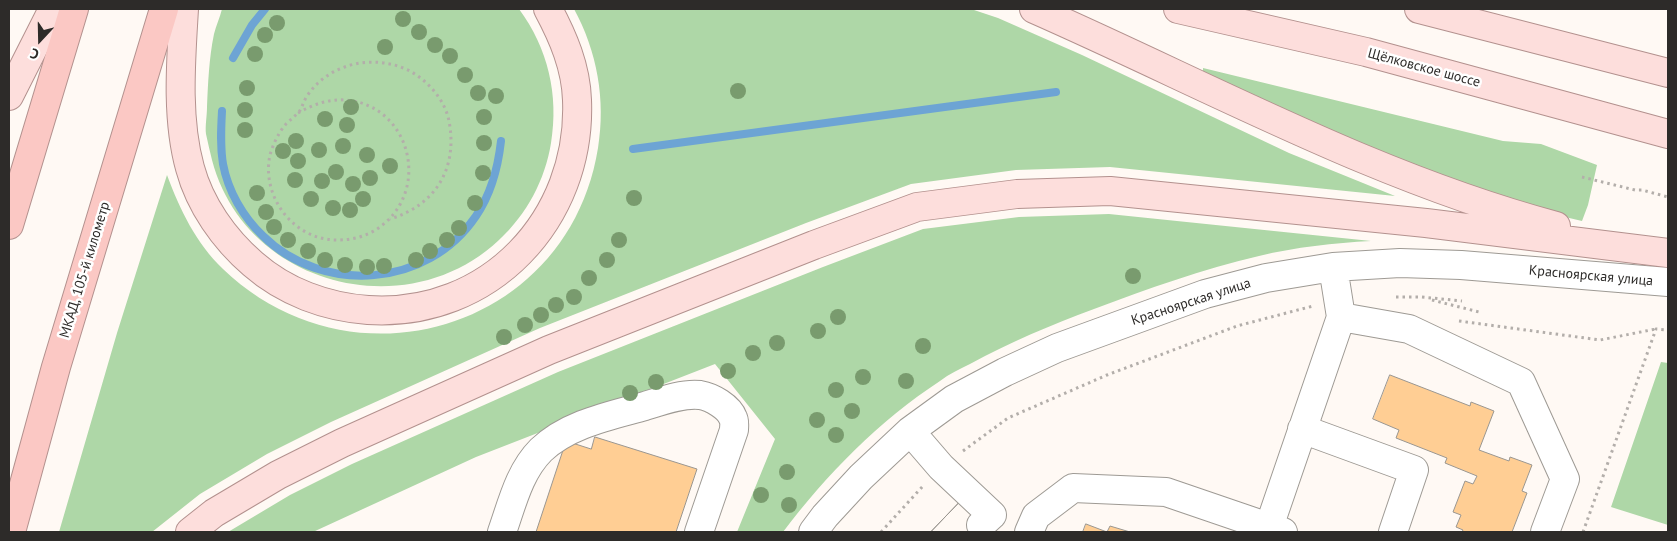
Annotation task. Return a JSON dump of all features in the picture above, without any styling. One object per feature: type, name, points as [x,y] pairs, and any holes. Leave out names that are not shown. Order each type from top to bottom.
[{"type":"highway","points":[[9,224],[74,9]]},
{"type":"highway","name":"МКАД, 105-й километр","points":[[11,532],[56,367],[164,9]]},
{"type":"main road","points":[[9,96],[52,9]]},
{"type":"main road","points":[[184,9],[181,66],[183,137],[190,169],[201,199],[218,226],[238,252],[263,273],[290,290],[320,302],[352,309],[384,311],[416,308],[439,302],[476,286],[503,268],[527,246],[550,214],[562,192],[572,162],[577,130],[577,98],[572,66],[562,36],[548,9]]},
{"type":"main road","points":[[1034,9],[1298,132],[1435,187],[1534,220],[1660,252]]},
{"type":"main road","name":"Щёлковское шоссе","points":[[1178,9],[1366,52],[1668,134]]},
{"type":"main road","points":[[1420,9],[1668,73]]},
{"type":"main road","points":[[190,532],[214,514],[278,475],[342,443],[522,362],[814,245],[917,207],[1017,194],[1110,191],[1426,223],[1660,252]]},
{"type":"street","name":"Красноярская улица","points":[[812,532],[861,477],[910,431],[954,399],[1004,372],[1056,348],[1205,294],[1266,278],[1333,267],[1400,262],[1461,265],[1668,282]]},
{"type":"street","points":[[1029,532],[1036,516],[1073,488],[1166,492],[1276,530],[1302,429],[1339,308],[1333,267]]},
{"type":"street","points":[[1339,308],[1409,330],[1521,382],[1565,479],[1545,532]]},
{"type":"street","points":[[502,532],[516,490],[527,468],[540,451],[556,438],[589,422],[677,397],[700,395],[721,403],[734,418],[734,430],[699,532]]},
{"type":"street","points":[[1302,429],[1414,470],[1392,532]]},
{"type":"street","points":[[910,431],[941,467],[992,515],[981,525]]},
{"type":"path","points":[[298,113],[307,96],[318,83],[333,72],[349,65],[366,62],[384,62],[401,67],[417,75],[431,87],[441,101],[448,117],[452,135],[452,152],[447,170],[439,185],[427,199],[413,209],[390,218]]},
{"type":"path","points":[[330,100],[347,100],[371,108],[391,123],[401,137],[408,152],[410,169],[408,186],[402,202],[390,218],[380,227],[365,236],[349,240],[332,240],[315,236],[300,229],[287,218],[277,204],[271,188],[270,154],[276,138],[286,124],[298,113],[313,104],[330,100]]},
{"type":"path","points":[[1582,177],[1668,197]]},
{"type":"path","points":[[1422,297],[1462,301]]},
{"type":"path","points":[[1421,306],[1422,297]]},
{"type":"path","points":[[1422,297],[1480,312]]},
{"type":"path","points":[[882,532],[941,467],[1008,418],[1107,375],[1237,326],[1339,308]]},
{"type":"path","points":[[1458,321],[1600,340],[1656,328],[1668,330]]},
{"type":"path","points":[[1583,532],[1656,328]]},
{"type":"green space","points":[[222,9],[519,9],[529,24],[544,56],[552,90],[553,107],[553,125],[548,157],[539,183],[526,208],[499,240],[462,267],[420,282],[376,286],[333,280],[293,264],[258,238],[230,203],[212,160],[206,134],[208,80],[214,34]]},
{"type":"green space","points":[[574,9],[971,9],[998,18],[1082,55],[1289,153],[1395,196],[1110,167],[1016,170],[911,184],[806,223],[540,328],[331,422],[267,454],[200,494],[152,532],[59,532],[117,333],[167,175],[177,201],[190,225],[213,259],[223,269],[275,307],[332,328],[391,333],[448,323],[501,299],[545,261],[579,210],[598,148],[601,112],[598,76],[594,59],[589,42]]},
{"type":"green space","points":[[1203,68],[1503,141],[1541,144],[1597,165],[1588,205],[1582,221],[1510,204],[1425,174],[1203,74]]},
{"type":"green space","points":[[1109,214],[1371,241],[1287,250],[1196,273],[1094,309],[1000,348],[947,376],[896,413],[836,469],[783,532],[737,532],[775,439],[715,364],[476,457],[313,532],[228,532],[290,495],[352,464],[558,372],[923,229],[1019,217]]},
{"type":"green space","points":[[1661,362],[1668,363],[1668,525],[1611,507]]},
{"type":"building","points":[[1390,375],[1470,406],[1471,402],[1494,411],[1479,450],[1509,461],[1510,457],[1532,465],[1522,491],[1527,493],[1512,532],[1462,532],[1463,530],[1456,527],[1461,515],[1453,512],[1465,481],[1473,484],[1477,476],[1445,463],[1447,458],[1396,438],[1399,430],[1373,419]]},
{"type":"building","points":[[595,437],[697,469],[676,532],[536,532],[566,441],[591,449]]},
{"type":"building","points":[[960,502],[987,532],[931,532]]},
{"type":"building","points":[[960,502],[987,532],[931,532]]},
{"type":"building","points":[[1086,524],[1107,532],[1083,532]]},
{"type":"building","points":[[1110,526],[1130,532],[1107,532]]},
{"type":"waterway","points":[[233,58],[252,25],[265,9]]},
{"type":"waterway","points":[[633,149],[1056,92]]},
{"type":"waterway","points":[[222,111],[221,151],[225,174],[237,203],[249,221],[263,236],[287,255],[315,268],[344,275],[374,275],[403,270],[431,258],[456,240],[476,216],[486,199],[496,171],[501,141]]}]
